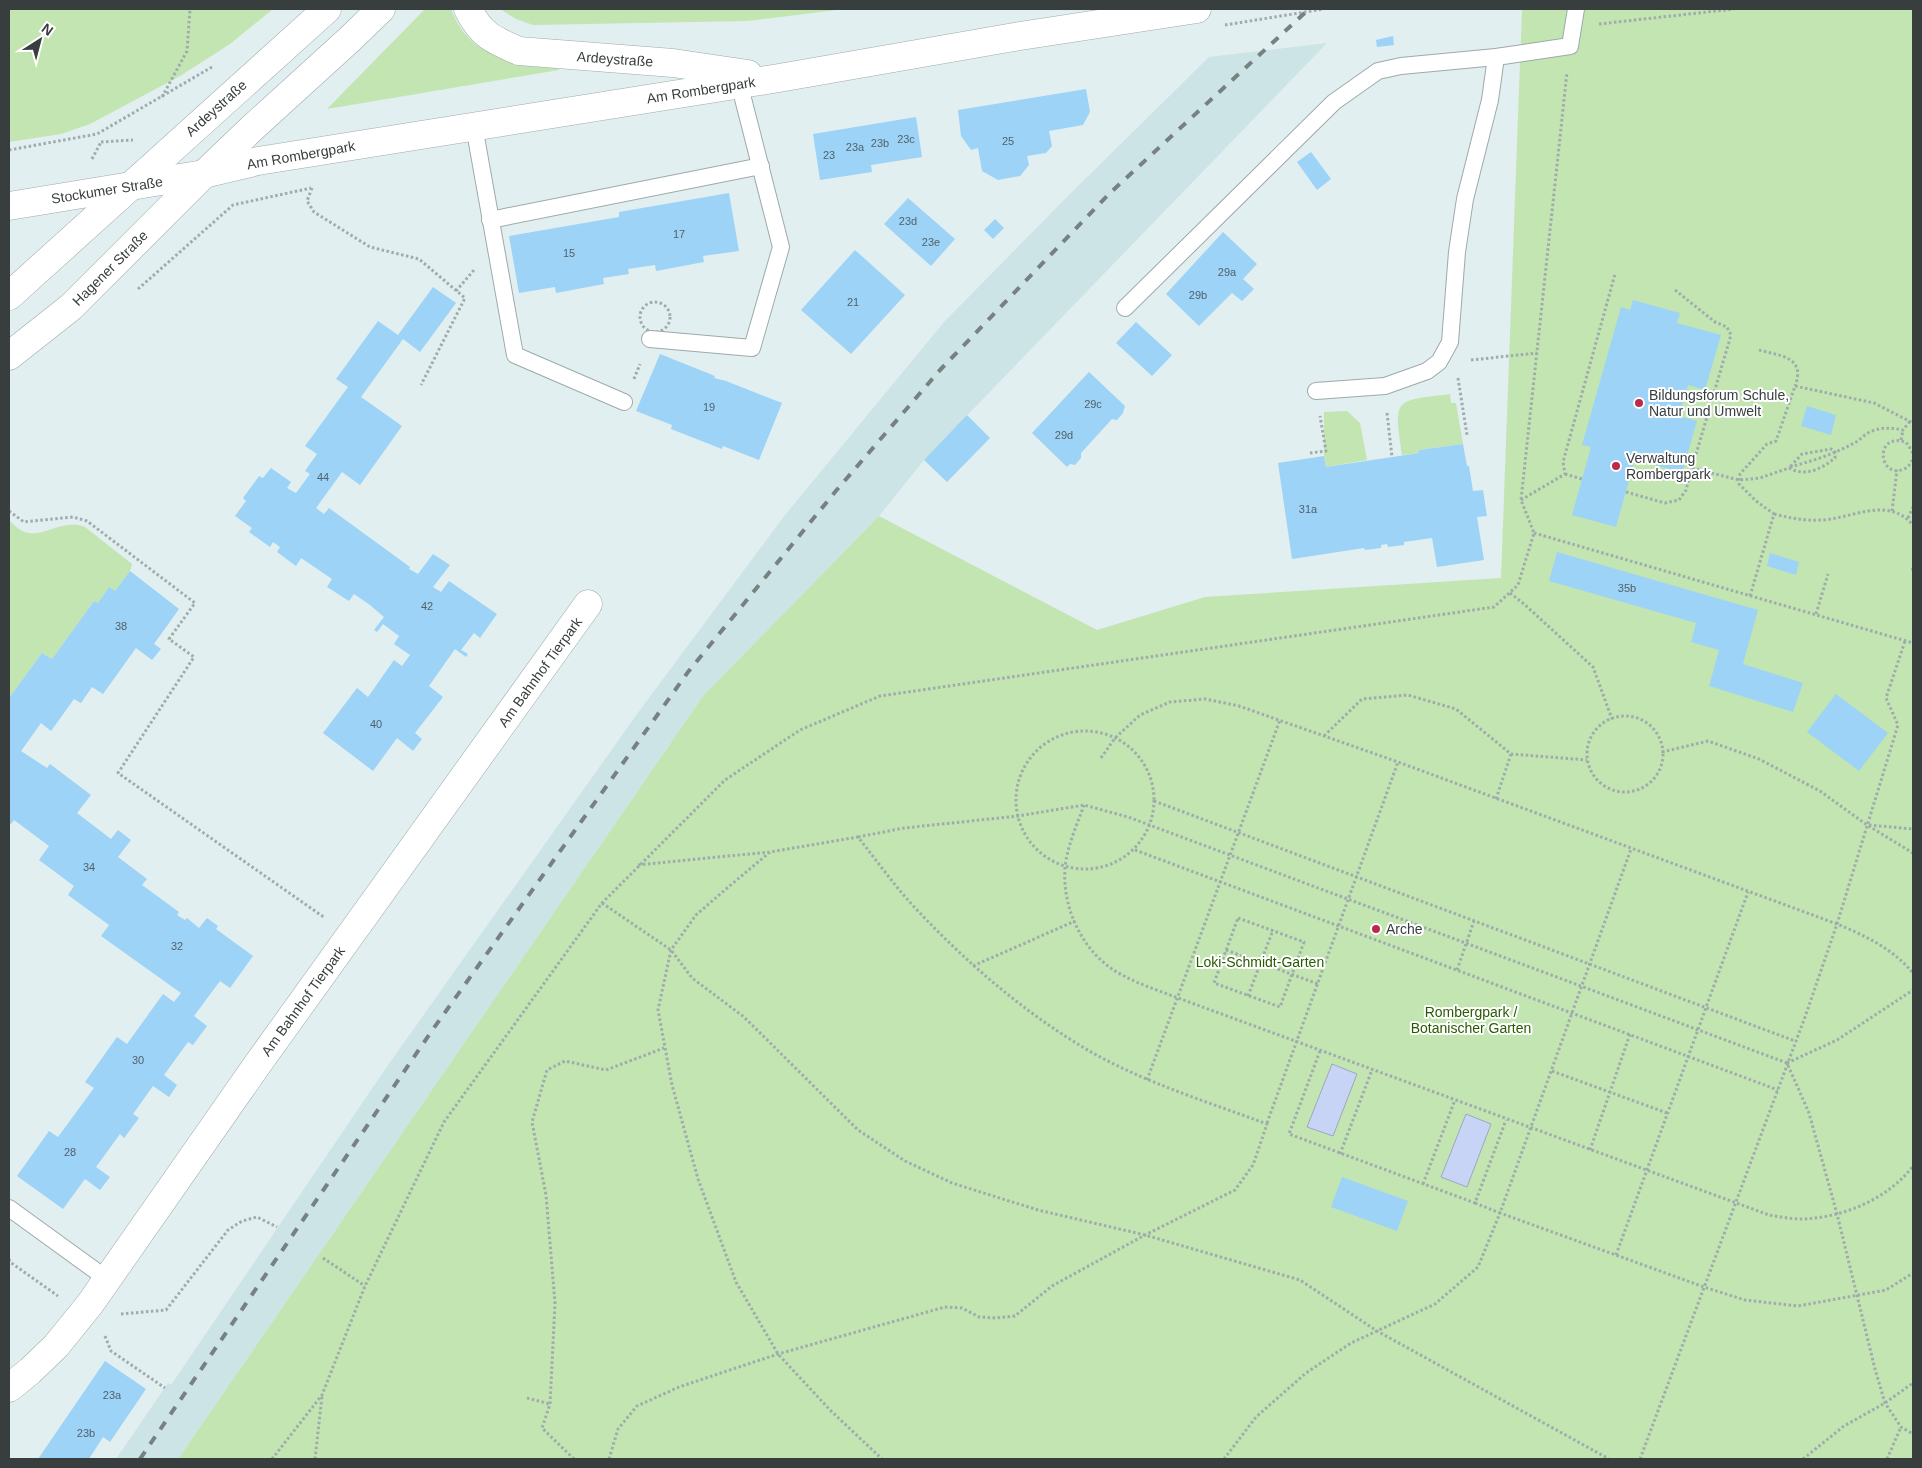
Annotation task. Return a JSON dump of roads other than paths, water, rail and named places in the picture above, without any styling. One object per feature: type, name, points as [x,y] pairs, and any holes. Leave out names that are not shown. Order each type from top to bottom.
[{"type":"main road","name":"Ardeystraße","points":[[129,187],[327,9]]},
{"type":"main road","points":[[204,174],[381,9]]},
{"type":"main road","name":"Ardeystraße","points":[[468,9],[475,23],[485,33],[496,42],[519,51],[673,64],[779,78]]},
{"type":"main road","name":"Am Rombergpark","points":[[204,174],[258,161],[779,78],[1020,36],[1197,9]]},
{"type":"main road","name":"Stockumer Straße","points":[[9,206],[204,174]]},
{"type":"main road","name":"Hagener Straße","points":[[9,356],[71,307],[204,174]]},
{"type":"main road","points":[[9,296],[129,187]]},
{"type":"main road","name":"Am Bahnhof Tierpark","points":[[9,1388],[56,1346],[90,1304],[588,604]]},
{"type":"lane","points":[[1125,308],[1258,175],[1334,102],[1354,87],[1378,72],[1401,66],[1496,57],[1570,46],[1576,9]]},
{"type":"lane","points":[[1316,391],[1385,386],[1427,371],[1439,362],[1450,342],[1457,252],[1465,199],[1490,100],[1496,57]]},
{"type":"lane","points":[[651,336],[752,348],[782,247],[739,83]]},
{"type":"lane","points":[[474,126],[515,355],[624,402]]},
{"type":"lane","points":[[490,220],[761,166]]},
{"type":"lane","points":[[9,1208],[107,1279]]},
{"type":"water","points":[[1332,1064],[1357,1074],[1333,1136],[1307,1127]]},
{"type":"water","points":[[1466,1114],[1491,1124],[1467,1187],[1441,1177]]},
{"type":"railway","points":[[140,1459],[431,1032],[688,672],[835,492],[940,370],[1110,193],[1309,9]]},
{"type":"place","name":"Bildungsforum Schule, Natur und Umwelt","points":[[1639,403]]},
{"type":"place","name":"Verwaltung Rombergpark","points":[[1616,466]]},
{"type":"place","name":"Arche","points":[[1376,929]]},
{"type":"park label","name":"Loki-Schmidt-Garten","points":[[1260,962]]},
{"type":"park label","name":"Rombergpark / Botanischer Garten","points":[[1471,1020]]}]
